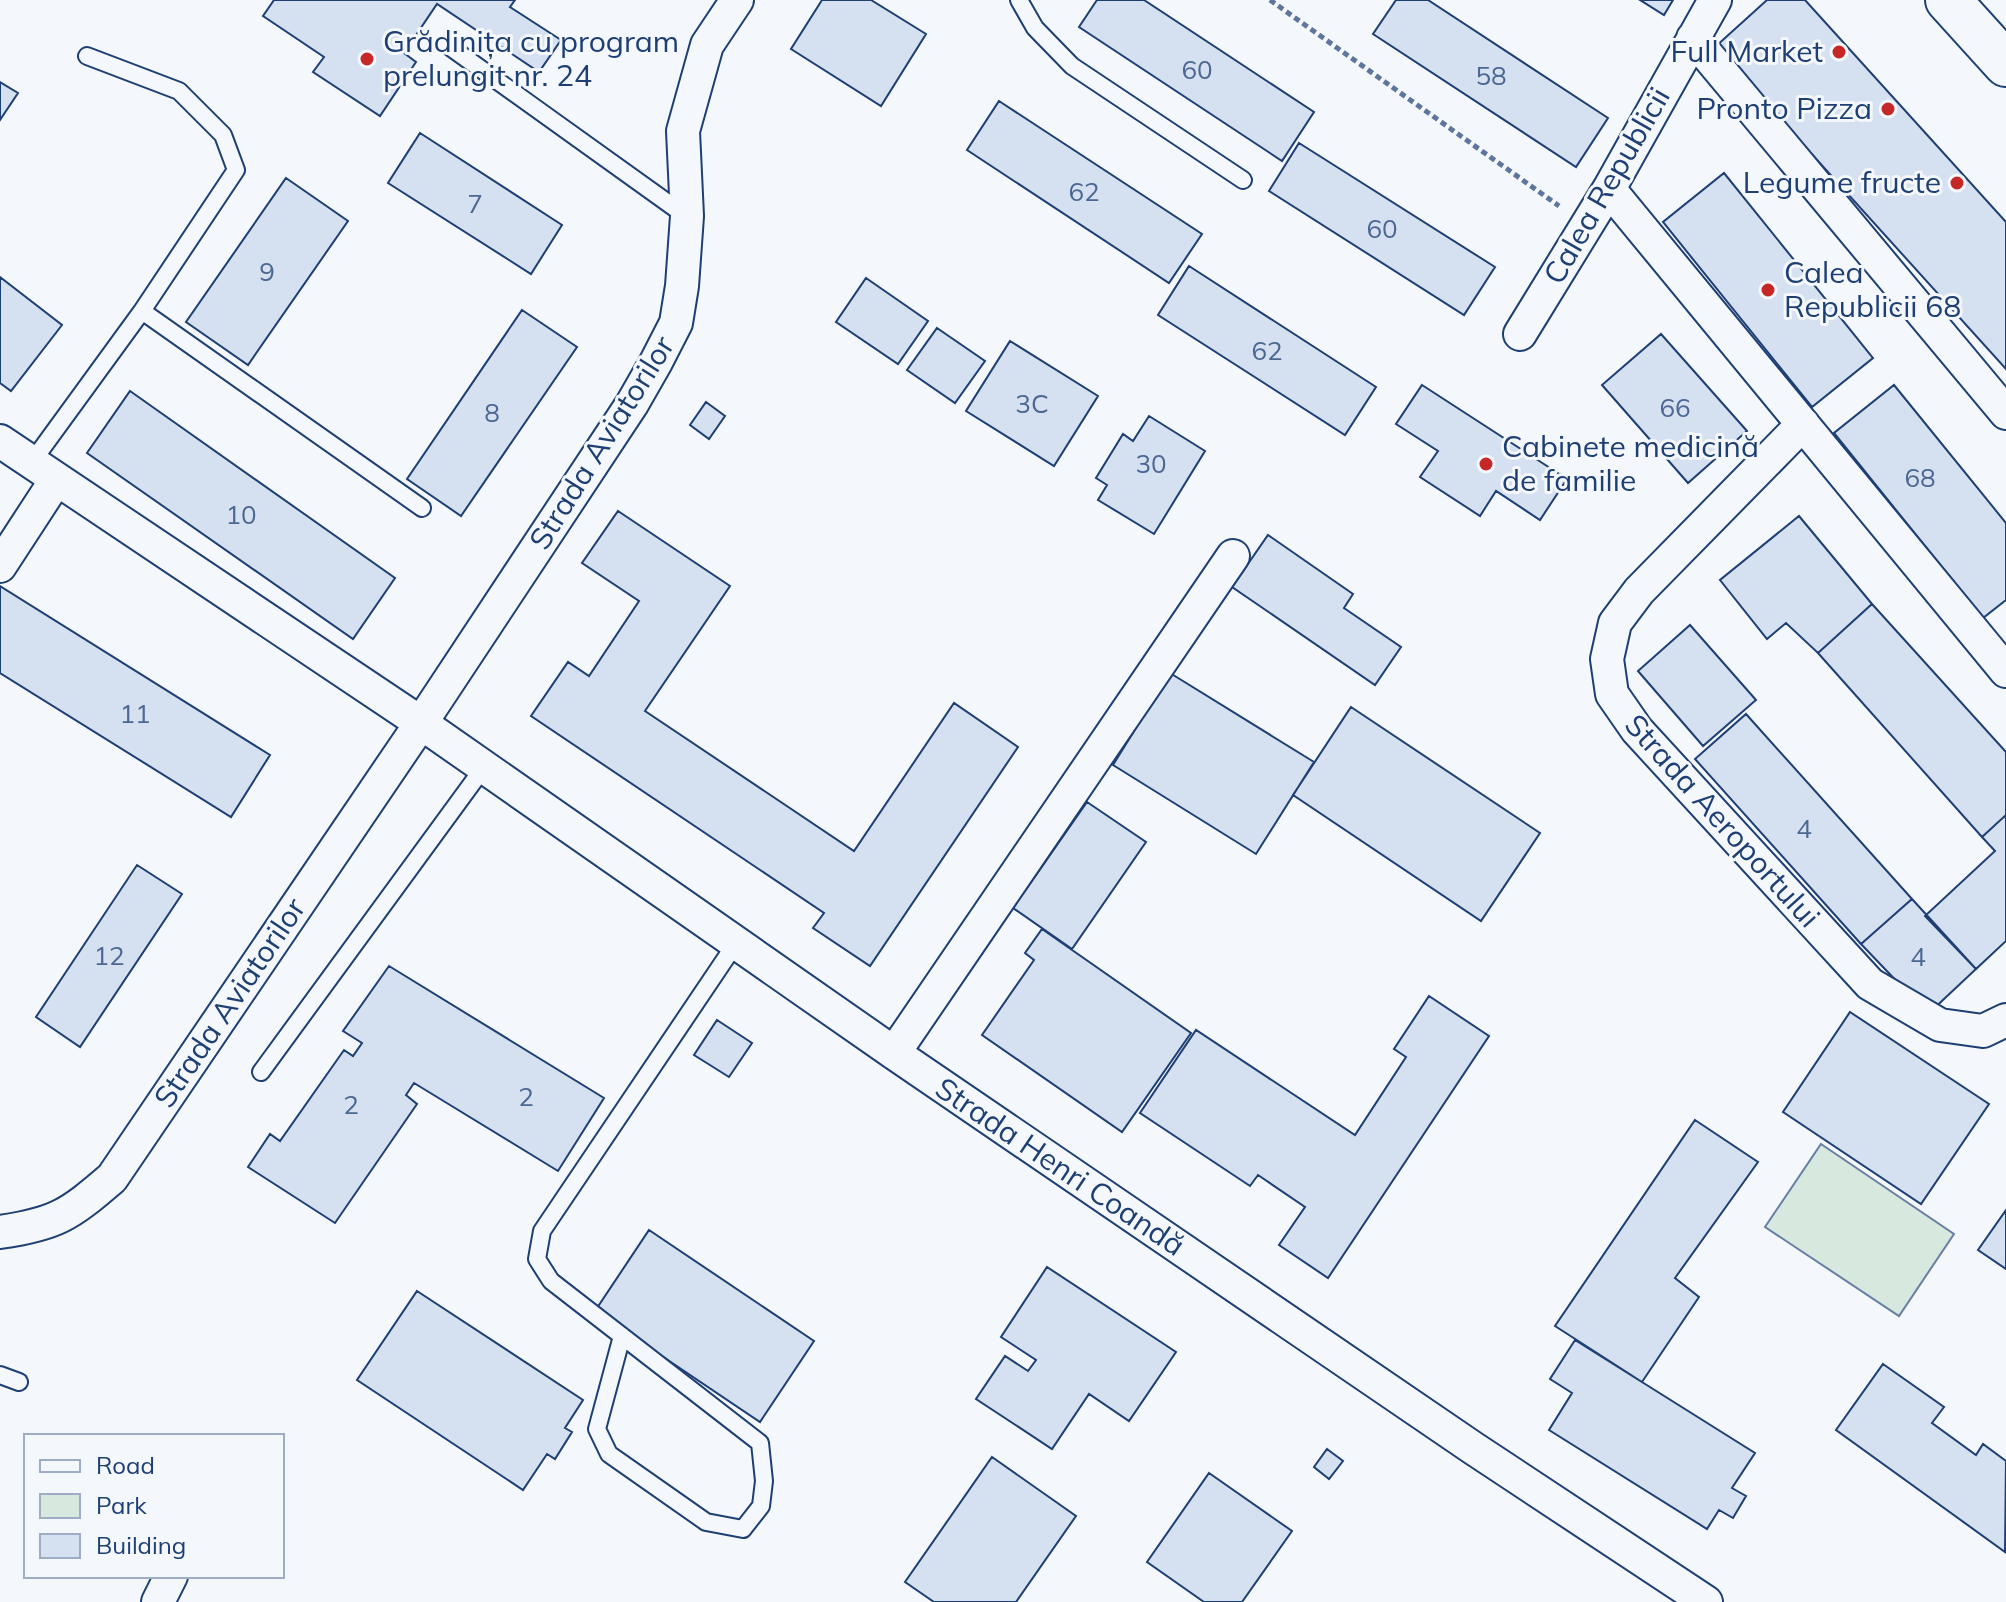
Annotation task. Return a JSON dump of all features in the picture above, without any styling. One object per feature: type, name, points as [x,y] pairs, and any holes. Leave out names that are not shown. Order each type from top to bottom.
[{"type":"main road","points":[[1948,0],[2006,64]]},
{"type":"street","name":"Strada Aviatorilor","points":[[0,1232],[39,1226],[75,1210],[112,1178],[421,723],[632,404],[676,323],[687,216],[683,131],[707,45],[737,0]]},
{"type":"street","name":"Calea Republicii","points":[[1520,334],[1609,189],[1715,0]]},
{"type":"street","points":[[1693,38],[2006,413]]},
{"type":"street","points":[[1609,189],[2006,671]]},
{"type":"street","name":"Strada Aeroportului","points":[[1803,424],[1639,591],[1615,623],[1607,659],[1612,694],[1637,730],[1870,984],[1940,1025],[1983,1031],[2006,1020]]},
{"type":"street","points":[[0,441],[421,723]]},
{"type":"street","points":[[0,566],[44,471]]},
{"type":"street","points":[[894,1053],[1233,556]]},
{"type":"street","name":"Strada Henri Coandă","points":[[421,723],[894,1053],[1473,1448],[1706,1602]]},
{"type":"street","points":[[158,1602],[170,1578]]},
{"type":"lane","points":[[1019,0],[1035,28],[1072,66],[1243,180]]},
{"type":"lane","points":[[446,44],[687,216]]},
{"type":"lane","points":[[44,471],[142,311],[236,170],[223,135],[179,91],[87,56]]},
{"type":"lane","points":[[142,311],[422,508]]},
{"type":"lane","points":[[261,1072],[484,767]]},
{"type":"lane","points":[[622,1336],[597,1429],[609,1454],[706,1522],[743,1529],[761,1506],[764,1481],[760,1443],[622,1336],[551,1281],[537,1259],[542,1231],[736,943]]},
{"type":"lane","points":[[0,1375],[19,1382]]},
{"type":"path","points":[[1270,0],[1586,226]]},
{"type":"green space","points":[[1821,1144],[1954,1234],[1899,1316],[1765,1227]]},
{"type":"building","name":"Grădinița cu program prelungit nr. 24","points":[[274,0],[515,0],[510,7],[561,40],[539,72],[437,4],[404,53],[416,62],[380,116],[313,72],[324,57],[263,16]]},
{"type":"building","points":[[822,0],[871,0],[926,34],[881,106],[791,49]]},
{"type":"building","points":[[1097,0],[1144,0],[1314,112],[1282,161],[1079,27]]},
{"type":"building","points":[[1396,0],[1428,0],[1608,118],[1576,167],[1373,34]]},
{"type":"building","points":[[1640,0],[1673,0],[1664,15]]},
{"type":"building","points":[[1767,0],[1805,0],[2006,222],[2006,369],[1715,47]]},
{"type":"building","points":[[0,82],[18,93],[0,120]]},
{"type":"building","points":[[999,101],[1202,234],[1169,283],[967,150]]},
{"type":"building","points":[[420,133],[562,225],[531,274],[388,183]]},
{"type":"building","points":[[1299,143],[1495,267],[1464,315],[1269,191]]},
{"type":"building","name":"Calea Republicii 68","points":[[1724,173],[1873,358],[1812,407],[1663,222]]},
{"type":"building","points":[[286,178],[348,221],[248,365],[186,322]]},
{"type":"building","points":[[1189,266],[1376,387],[1345,435],[1158,315]]},
{"type":"building","points":[[0,277],[62,325],[11,391],[0,383]]},
{"type":"building","points":[[866,278],[928,321],[898,364],[836,322]]},
{"type":"building","points":[[522,310],[577,347],[461,516],[407,479]]},
{"type":"building","points":[[937,328],[985,361],[955,403],[907,370]]},
{"type":"building","points":[[1661,334],[1747,431],[1688,483],[1602,385]]},
{"type":"building","points":[[1010,341],[1098,396],[1054,466],[966,411]]},
{"type":"building","name":"Cabinete medicină de familie","points":[[1422,385],[1567,479],[1540,520],[1496,491],[1480,516],[1420,477],[1438,451],[1396,424]]},
{"type":"building","name":"Calea Republicii 68","points":[[1894,385],[2006,523],[2006,600],[1983,618],[1834,433]]},
{"type":"building","points":[[130,391],[395,578],[353,639],[87,453]]},
{"type":"building","points":[[706,402],[725,416],[709,439],[690,425]]},
{"type":"building","points":[[1149,416],[1205,451],[1154,534],[1098,500],[1107,485],[1096,478],[1123,434],[1133,441]]},
{"type":"building","points":[[618,511],[730,586],[645,711],[854,851],[954,703],[1018,747],[870,966],[813,928],[824,913],[531,716],[568,662],[589,676],[639,601],[582,563]]},
{"type":"building","points":[[1799,516],[1872,604],[1818,653],[1786,623],[1767,639],[1720,580]]},
{"type":"building","points":[[1268,535],[1353,594],[1344,608],[1401,647],[1375,685],[1232,587]]},
{"type":"building","points":[[0,586],[270,755],[231,817],[0,673]]},
{"type":"building","points":[[1872,604],[2006,752],[2006,815],[1982,837],[1818,653]]},
{"type":"building","points":[[1690,625],[1756,700],[1703,746],[1638,671]]},
{"type":"building","points":[[1170,673],[1314,762],[1256,854],[1113,765]]},
{"type":"building","points":[[1351,707],[1540,833],[1481,921],[1293,795]]},
{"type":"building","points":[[1746,714],[1912,899],[1861,944],[1695,759]]},
{"type":"building","points":[[1087,802],[1146,842],[1072,949],[1013,908]]},
{"type":"building","points":[[2006,815],[2006,941],[1976,969],[1925,916],[1995,851],[1982,837]]},
{"type":"building","points":[[137,865],[182,894],[80,1047],[36,1017]]},
{"type":"building","points":[[1912,899],[1976,969],[1928,1014],[1861,944]]},
{"type":"building","points":[[1042,929],[1191,1033],[1122,1132],[982,1035],[1034,960],[1025,953]]},
{"type":"building","points":[[389,966],[604,1098],[558,1171],[414,1083],[406,1095],[417,1104],[335,1223],[248,1167],[270,1134],[280,1141],[344,1050],[353,1056],[362,1043],[343,1031]]},
{"type":"building","points":[[1429,996],[1489,1036],[1328,1278],[1279,1245],[1305,1207],[1258,1175],[1250,1186],[1140,1113],[1196,1030],[1355,1135],[1406,1057],[1394,1049]]},
{"type":"building","points":[[1850,1012],[1989,1104],[1921,1204],[1783,1112]]},
{"type":"building","points":[[717,1020],[752,1043],[729,1077],[694,1055]]},
{"type":"building","points":[[1695,1120],[1758,1162],[1675,1278],[1699,1297],[1642,1382],[1555,1326]]},
{"type":"building","points":[[2006,1210],[2006,1269],[1978,1250]]},
{"type":"building","points":[[649,1230],[814,1341],[760,1422],[595,1311]]},
{"type":"building","points":[[1047,1267],[1176,1352],[1129,1421],[1089,1394],[1052,1449],[976,1399],[1005,1356],[1028,1371],[1036,1360],[1001,1337]]},
{"type":"building","points":[[417,1291],[583,1400],[565,1428],[572,1432],[555,1459],[547,1454],[523,1490],[357,1380]]},
{"type":"building","points":[[1575,1340],[1755,1453],[1732,1488],[1746,1496],[1733,1518],[1719,1510],[1707,1529],[1549,1430],[1572,1393],[1550,1379]]},
{"type":"building","points":[[1883,1364],[1944,1407],[1932,1423],[1976,1455],[1983,1444],[2006,1461],[2005,1552],[1836,1430]]},
{"type":"building","points":[[1327,1449],[1343,1461],[1329,1479],[1314,1467]]},
{"type":"building","points":[[992,1457],[1076,1516],[1016,1602],[934,1602],[905,1582]]},
{"type":"building","points":[[1209,1473],[1292,1531],[1242,1602],[1204,1602],[1147,1562]]},
{"type":"place","name":"Full Market","points":[[1839,52]]},
{"type":"place","name":"Grădinița cu program prelungit nr. 24","points":[[367,59]]},
{"type":"place","name":"Pronto Pizza","points":[[1888,109]]},
{"type":"place","name":"Legume fructe","points":[[1957,183]]},
{"type":"place","name":"Calea Republicii 68","points":[[1768,290]]},
{"type":"place","name":"Cabinete medicină de familie","points":[[1486,464]]}]
